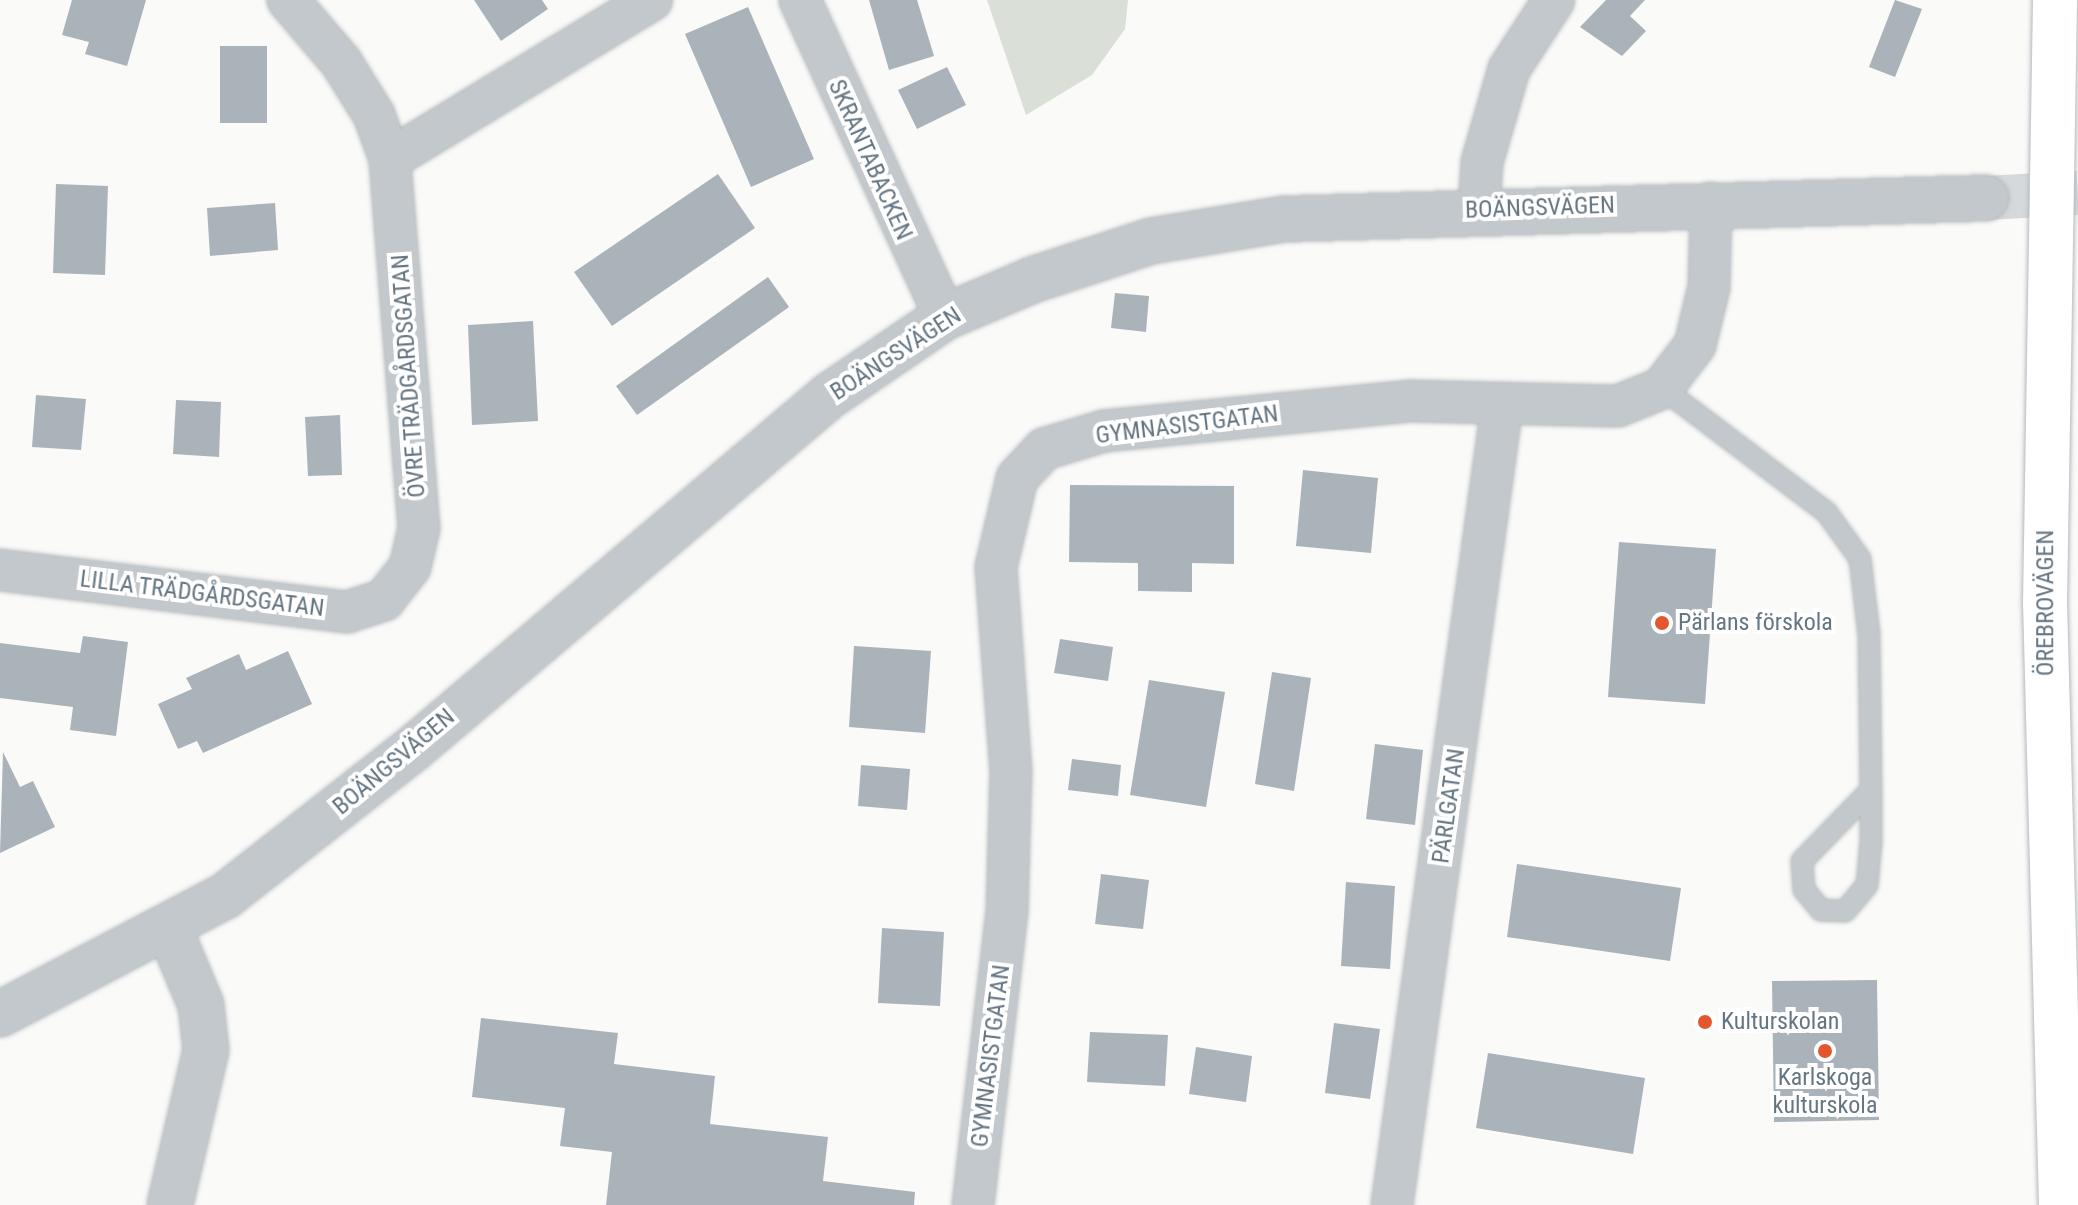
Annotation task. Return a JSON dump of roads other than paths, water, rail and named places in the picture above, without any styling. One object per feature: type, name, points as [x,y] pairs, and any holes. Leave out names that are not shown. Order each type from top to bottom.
[{"type":"highway","name":"ÖREBROVÄGEN","points":[[2055,0],[2045,602],[2061,1205]]},
{"type":"street","name":"ÖVRE TRÄDGÅRDSGATAN","points":[[288,0],[341,62],[374,115],[390,159],[419,529],[410,567],[395,586]]},
{"type":"street","points":[[390,159],[651,0]]},
{"type":"street","name":"SKRANTABACKEN","points":[[800,0],[945,317]]},
{"type":"street","points":[[1479,209],[1482,162],[1509,69],[1554,0]]},
{"type":"street","name":"BOÄNGSVÄGEN","points":[[0,1014],[170,931],[414,748],[748,460],[945,317],[1166,238],[1284,219],[1479,209],[1986,198]]},
{"type":"street","points":[[1662,388],[1695,345],[1709,287],[1711,203]]},
{"type":"street","name":"GYMNASISTGATAN","points":[[973,1205],[1007,912],[1011,772],[996,567],[1017,478],[1044,449],[1104,431],[1410,401],[1502,406],[1618,406],[1662,388]]},
{"type":"street","name":"PÄRLGATAN","points":[[1392,1205],[1502,406]]},
{"type":"street","name":"LILLA TRÄDGÅRDSGATAN","points":[[0,570],[347,612],[384,600],[395,586]]},
{"type":"street","points":[[170,931],[201,1005],[206,1050],[170,1205]]},
{"type":"lane","points":[[1662,388],[1827,513],[1853,543],[1866,591],[1871,790],[1867,885],[1845,911],[1821,910],[1804,890],[1802,861],[1871,790]]},
{"type":"tunnel","points":[[1986,198],[2078,193]]},
{"type":"place","name":"Pärlans förskola","points":[[1662,623]]},
{"type":"place","name":"Kulturskolan","points":[[1705,1022]]},
{"type":"place","name":"Karlskoga kulturskola","points":[[1825,1051]]}]
